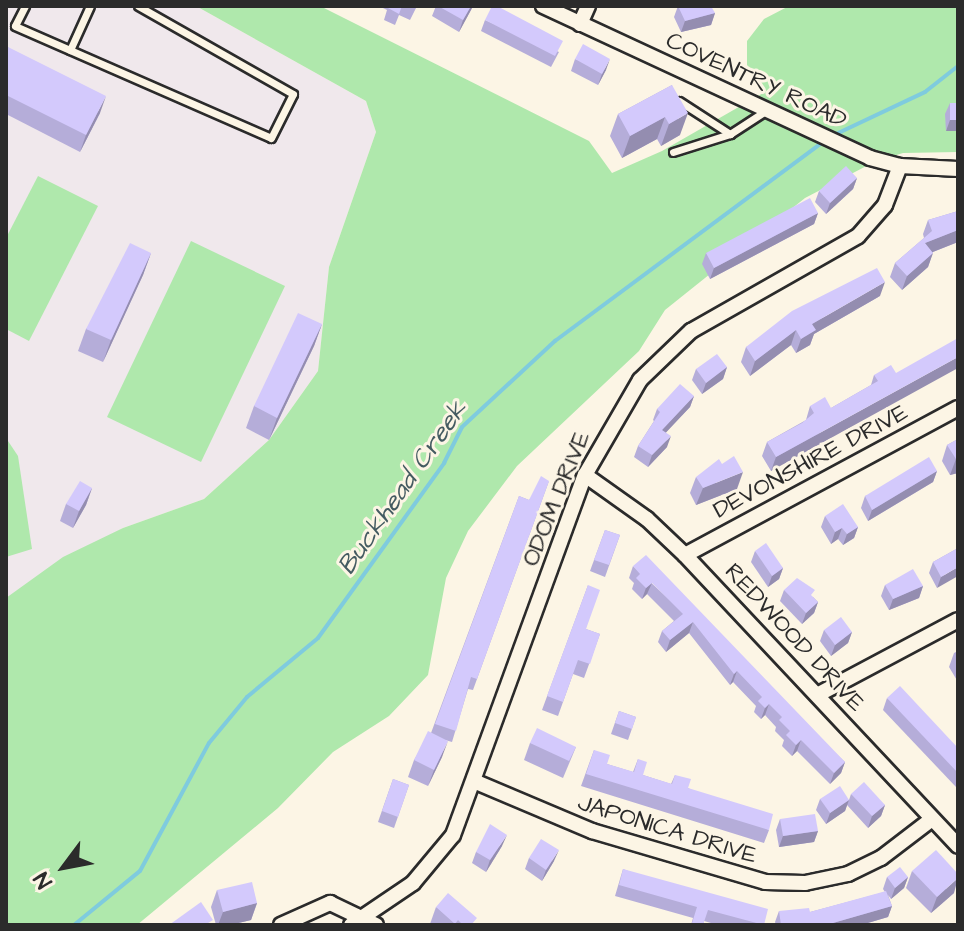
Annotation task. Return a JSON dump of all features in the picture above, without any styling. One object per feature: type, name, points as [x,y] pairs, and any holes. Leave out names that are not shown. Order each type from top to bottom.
[{"type":"street","name":"COVENTRY ROAD","points":[[543,6],[767,110],[900,166],[958,169]]},
{"type":"street","points":[[580,24],[588,6]]},
{"type":"street","name":"ODOM DRIVE","points":[[363,922],[413,883],[442,854],[476,782],[585,475],[640,380],[668,350],[714,317],[858,236],[885,205],[900,166]]},
{"type":"street","name":"DEVONSHIRE DRIVE","points":[[685,555],[958,408]]},
{"type":"street","name":"REDWOOD DRIVE","points":[[585,475],[647,519],[685,555],[819,694],[958,846]]},
{"type":"street","points":[[819,694],[958,620]]},
{"type":"street","name":"JAPONICA DRIVE","points":[[476,782],[592,831],[765,882],[805,883],[848,874],[881,858],[932,819]]},
{"type":"street","points":[[281,925],[330,903],[363,922]]},
{"type":"lane","points":[[25,6],[15,26],[271,138],[293,94],[138,6]]},
{"type":"lane","points":[[70,50],[90,6]]},
{"type":"lane","points":[[679,101],[730,134]]},
{"type":"lane","points":[[673,152],[730,134],[767,110]]},
{"type":"shaded area","points":[[6,6],[196,6],[366,101],[376,132],[329,267],[318,371],[269,440],[204,499],[123,528],[6,598]]},
{"type":"green space","points":[[196,6],[320,6],[589,141],[612,173],[662,151],[765,92],[747,65],[747,41],[764,19],[789,6],[958,6],[958,152],[903,153],[876,161],[805,198],[665,310],[639,351],[517,466],[468,531],[446,578],[428,675],[389,716],[333,752],[278,808],[137,925],[6,925],[6,598],[63,557],[123,528],[204,499],[269,440],[318,371],[329,267],[376,132],[366,101]]},
{"type":"green space","points":[[38,176],[98,206],[29,341],[6,329],[6,238]]},
{"type":"green space","points":[[191,241],[285,286],[201,462],[107,417]]},
{"type":"green space","points":[[6,438],[18,456],[32,549],[6,557]]},
{"type":"building","points":[[389,6],[402,6],[399,14]]},
{"type":"building","points":[[438,6],[471,6],[463,20]]},
{"type":"building","points":[[492,6],[563,41],[555,56],[485,20]]},
{"type":"building","points":[[678,6],[711,6],[715,13],[685,21]]},
{"type":"building","points":[[583,44],[610,59],[602,74],[575,59]]},
{"type":"building","points":[[6,46],[106,96],[86,135],[6,95]]},
{"type":"building","points":[[672,85],[688,113],[669,124],[665,117],[630,136],[618,114]]},
{"type":"building","points":[[950,103],[958,103],[958,120],[950,120]]},
{"type":"building","points":[[846,166],[857,178],[830,203],[819,191]]},
{"type":"building","points":[[810,198],[818,213],[714,268],[706,253]]},
{"type":"building","points":[[958,211],[958,230],[925,243],[933,253],[907,276],[895,263],[932,231],[928,220]]},
{"type":"building","points":[[130,243],[151,253],[111,340],[86,329]]},
{"type":"building","points":[[877,268],[885,282],[812,324],[816,330],[801,339],[796,330],[755,361],[746,347],[792,311]]},
{"type":"building","points":[[298,313],[322,324],[277,418],[254,406]]},
{"type":"building","points":[[958,338],[958,357],[776,457],[767,442],[802,423],[814,413],[810,406],[825,397],[831,408],[878,381],[874,375],[891,365],[896,373]]},
{"type":"building","points":[[717,354],[727,367],[706,383],[696,369]]},
{"type":"building","points":[[680,384],[694,396],[662,430],[671,436],[652,455],[638,446],[660,412],[657,409]]},
{"type":"building","points":[[958,439],[958,458],[956,459],[947,445]]},
{"type":"building","points":[[734,456],[743,472],[703,488],[696,477],[719,459],[722,464]]},
{"type":"building","points":[[929,457],[937,471],[872,510],[865,496]]},
{"type":"building","points":[[541,476],[549,481],[477,679],[471,677],[456,731],[435,724],[519,496],[529,500]]},
{"type":"building","points":[[80,481],[92,488],[79,511],[66,504]]},
{"type":"building","points":[[843,504],[858,527],[847,534],[842,528],[835,532],[825,516]]},
{"type":"building","points":[[605,530],[620,535],[609,565],[594,560]]},
{"type":"building","points":[[766,543],[783,568],[772,576],[755,551]]},
{"type":"building","points":[[958,548],[958,567],[941,577],[933,562]]},
{"type":"building","points":[[646,555],[845,762],[834,773],[801,740],[796,745],[786,735],[790,731],[779,720],[782,717],[769,704],[765,708],[758,701],[762,697],[737,671],[734,674],[693,622],[670,640],[662,631],[683,614],[652,583],[646,588],[636,578],[640,574],[633,566]]},
{"type":"building","points":[[913,569],[923,586],[893,599],[885,585]]},
{"type":"building","points":[[797,578],[815,590],[811,595],[818,602],[806,613],[784,590]]},
{"type":"building","points":[[588,585],[600,590],[586,629],[600,634],[590,664],[578,660],[563,702],[547,696]]},
{"type":"building","points":[[841,617],[852,632],[835,645],[824,630]]},
{"type":"building","points":[[900,686],[958,748],[958,773],[887,698]]},
{"type":"building","points":[[619,711],[636,717],[632,729],[615,723]]},
{"type":"building","points":[[537,728],[576,747],[569,761],[530,743]]},
{"type":"building","points":[[428,731],[448,741],[434,770],[414,760]]},
{"type":"building","points":[[594,750],[610,755],[607,764],[634,772],[638,759],[647,762],[643,775],[672,784],[675,775],[691,779],[688,788],[773,814],[769,830],[586,774]]},
{"type":"building","points":[[393,779],[409,785],[398,817],[382,811]]},
{"type":"building","points":[[864,782],[885,805],[872,816],[851,794]]},
{"type":"building","points":[[840,786],[849,800],[830,813],[820,799]]},
{"type":"building","points":[[815,814],[818,831],[783,836],[780,819]]},
{"type":"building","points":[[490,824],[507,835],[490,860],[476,852]]},
{"type":"building","points":[[541,839],[559,850],[546,870],[529,858]]},
{"type":"building","points":[[936,850],[958,874],[958,878],[937,897],[912,871]]},
{"type":"building","points":[[900,867],[908,877],[895,888],[887,877]]},
{"type":"building","points":[[623,869],[768,909],[764,925],[708,910],[703,925],[692,923],[697,907],[619,885]]},
{"type":"building","points":[[252,882],[257,903],[223,912],[217,890]]},
{"type":"building","points":[[886,891],[892,906],[826,925],[781,925],[779,911],[809,908],[810,912]]},
{"type":"building","points":[[448,893],[477,918],[471,925],[463,925],[458,920],[455,924],[436,907]]},
{"type":"building","points":[[201,902],[213,920],[205,925],[169,925]]},
{"type":"waterway","name":"Buckhead Creek","points":[[834,135],[925,92],[958,66]]},
{"type":"waterway","name":"Buckhead Creek","points":[[74,925],[140,871],[209,743],[247,697],[318,638],[444,463],[462,427],[555,341],[823,142]]}]
